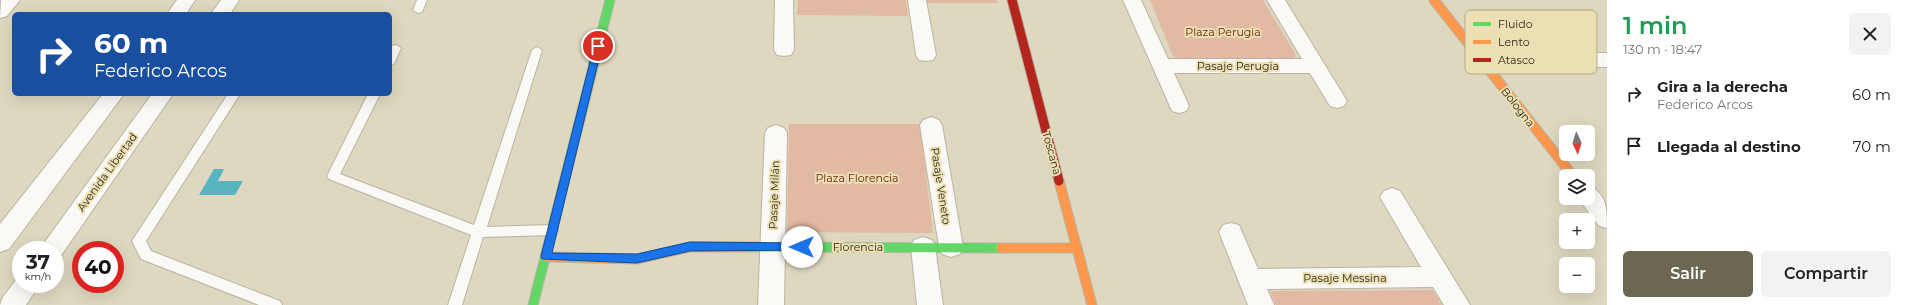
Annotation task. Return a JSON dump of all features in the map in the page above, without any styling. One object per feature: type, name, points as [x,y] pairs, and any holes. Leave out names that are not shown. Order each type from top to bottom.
[{"type":"street","points":[[0,12],[11,0]]},
{"type":"street","points":[[177,12],[186,0]]},
{"type":"street","points":[[221,12],[230,0]]},
{"type":"street","points":[[533,305],[610,0]]},
{"type":"street","points":[[784,0],[784,50]]},
{"type":"street","points":[[916,0],[926,55]]},
{"type":"street","name":"Toscana","points":[[1012,0],[1092,305]]},
{"type":"street","points":[[1132,0],[1179,106]]},
{"type":"street","points":[[1276,0],[1337,101]]},
{"type":"street","name":"Bologna","points":[[1434,0],[1465,39]]},
{"type":"street","points":[[1597,60],[1607,60]]},
{"type":"street","name":"Pasaje Perugia","points":[[1161,66],[1316,66]]},
{"type":"street","name":"Bologna","points":[[1493,74],[1567,169]]},
{"type":"street","points":[[0,242],[112,96]]},
{"type":"street","name":"Avenida Libertad","points":[[58,241],[162,96]]},
{"type":"street","name":"Pasaje Veneto","points":[[931,125],[951,247]]},
{"type":"street","name":"Pasaje Milán","points":[[771,305],[776,133]]},
{"type":"street","points":[[1392,197],[1457,305]]},
{"type":"street","points":[[1595,204],[1607,219]]},
{"type":"street","points":[[1231,232],[1261,305]]},
{"type":"street","name":"Florencia","points":[[546,256],[637,259],[690,246],[1077,248]]},
{"type":"street","points":[[922,247],[930,305]]},
{"type":"street","name":"Pasaje Messina","points":[[1250,279],[1440,277]]},
{"type":"street","points":[[12,305],[21,293]]},
{"type":"lane","points":[[392,57],[396,48]]},
{"type":"lane","points":[[454,305],[537,50]]},
{"type":"lane","points":[[233,96],[139,241],[146,255],[275,305]]},
{"type":"lane","points":[[373,96],[333,176],[478,232],[552,230]]},
{"type":"green space","points":[[798,0],[906,0],[908,16],[797,15]]},
{"type":"green space","points":[[919,0],[997,0],[998,3],[920,3]]},
{"type":"green space","name":"Plaza Perugia","points":[[1150,0],[1263,0],[1296,55],[1292,63],[1187,63],[1173,56]]},
{"type":"green space","name":"Plaza Florencia","points":[[789,124],[920,124],[933,233],[787,232]]},
{"type":"green space","points":[[1433,290],[1442,305],[1276,305],[1270,291]]},
{"type":"water","points":[[214,169],[224,169],[218,181],[243,181],[235,195],[199,195]]},
{"type":"traffic: fast","points":[[533,305],[610,0]]},
{"type":"traffic: fast","points":[[745,247],[1001,248]]},
{"type":"traffic: slow","points":[[1434,0],[1465,39]]},
{"type":"traffic: slow","points":[[1492,74],[1567,169]]},
{"type":"traffic: slow","points":[[1059,181],[1092,305]]},
{"type":"traffic: slow","points":[[546,257],[637,259],[690,247],[745,247]]},
{"type":"traffic: slow","points":[[1001,248],[1077,248]]},
{"type":"traffic: jam","points":[[1012,0],[1059,181]]},
{"type":"route","points":[[598,46],[546,256],[637,259],[690,246],[802,247]]}]
